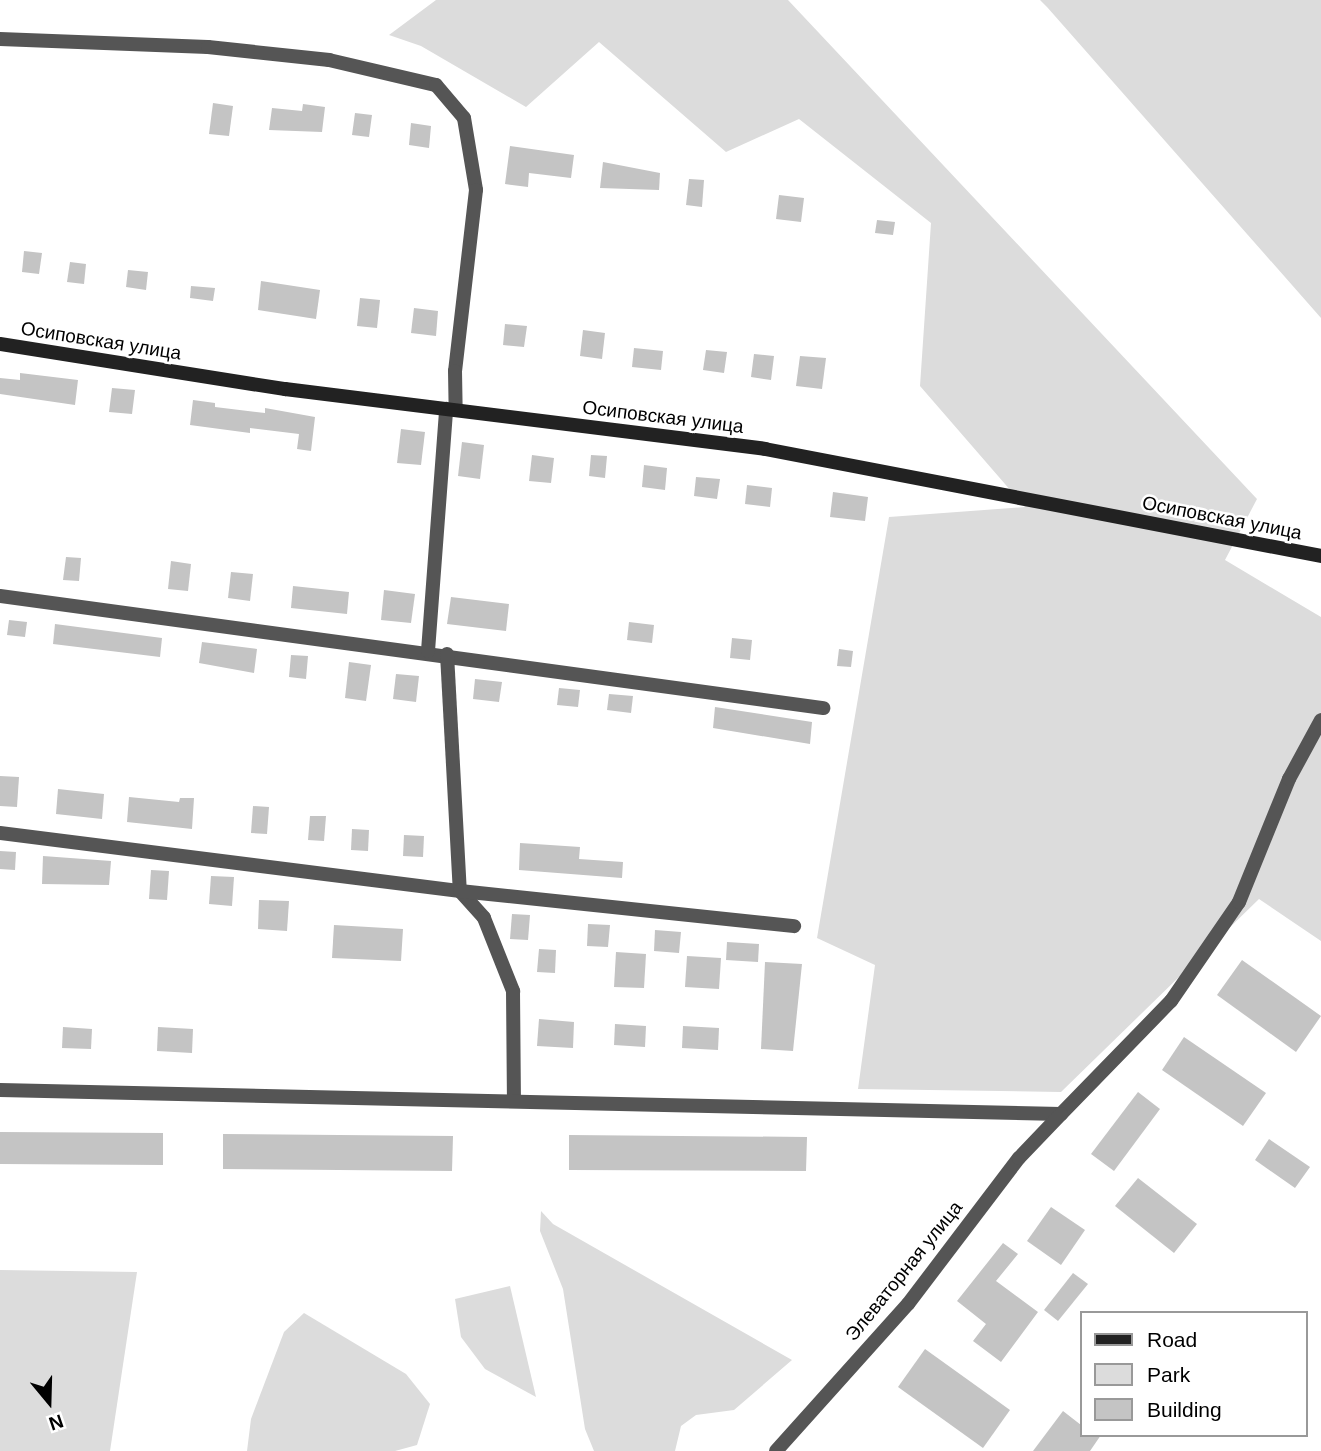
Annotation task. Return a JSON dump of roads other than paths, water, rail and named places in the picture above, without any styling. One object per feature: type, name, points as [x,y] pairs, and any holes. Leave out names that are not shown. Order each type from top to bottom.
[{"type":"street","points":[[0,40],[275,54],[329,60],[436,85],[464,118],[476,190],[454,371],[428,651]]},
{"type":"street","name":"Осиповская улица","points":[[0,344],[451,410],[765,449],[1319,557]]},
{"type":"street","points":[[0,596],[428,651],[823,708]]},
{"type":"street","points":[[447,654],[460,891],[484,918],[513,991],[514,1100]]},
{"type":"street","name":"Элеваторная улица","points":[[776,1451],[908,1304],[1019,1158],[1171,1001],[1238,902],[1289,779],[1321,720]]},
{"type":"street","points":[[0,833],[460,891],[794,926]]},
{"type":"street","points":[[0,1090],[1061,1114]]}]
